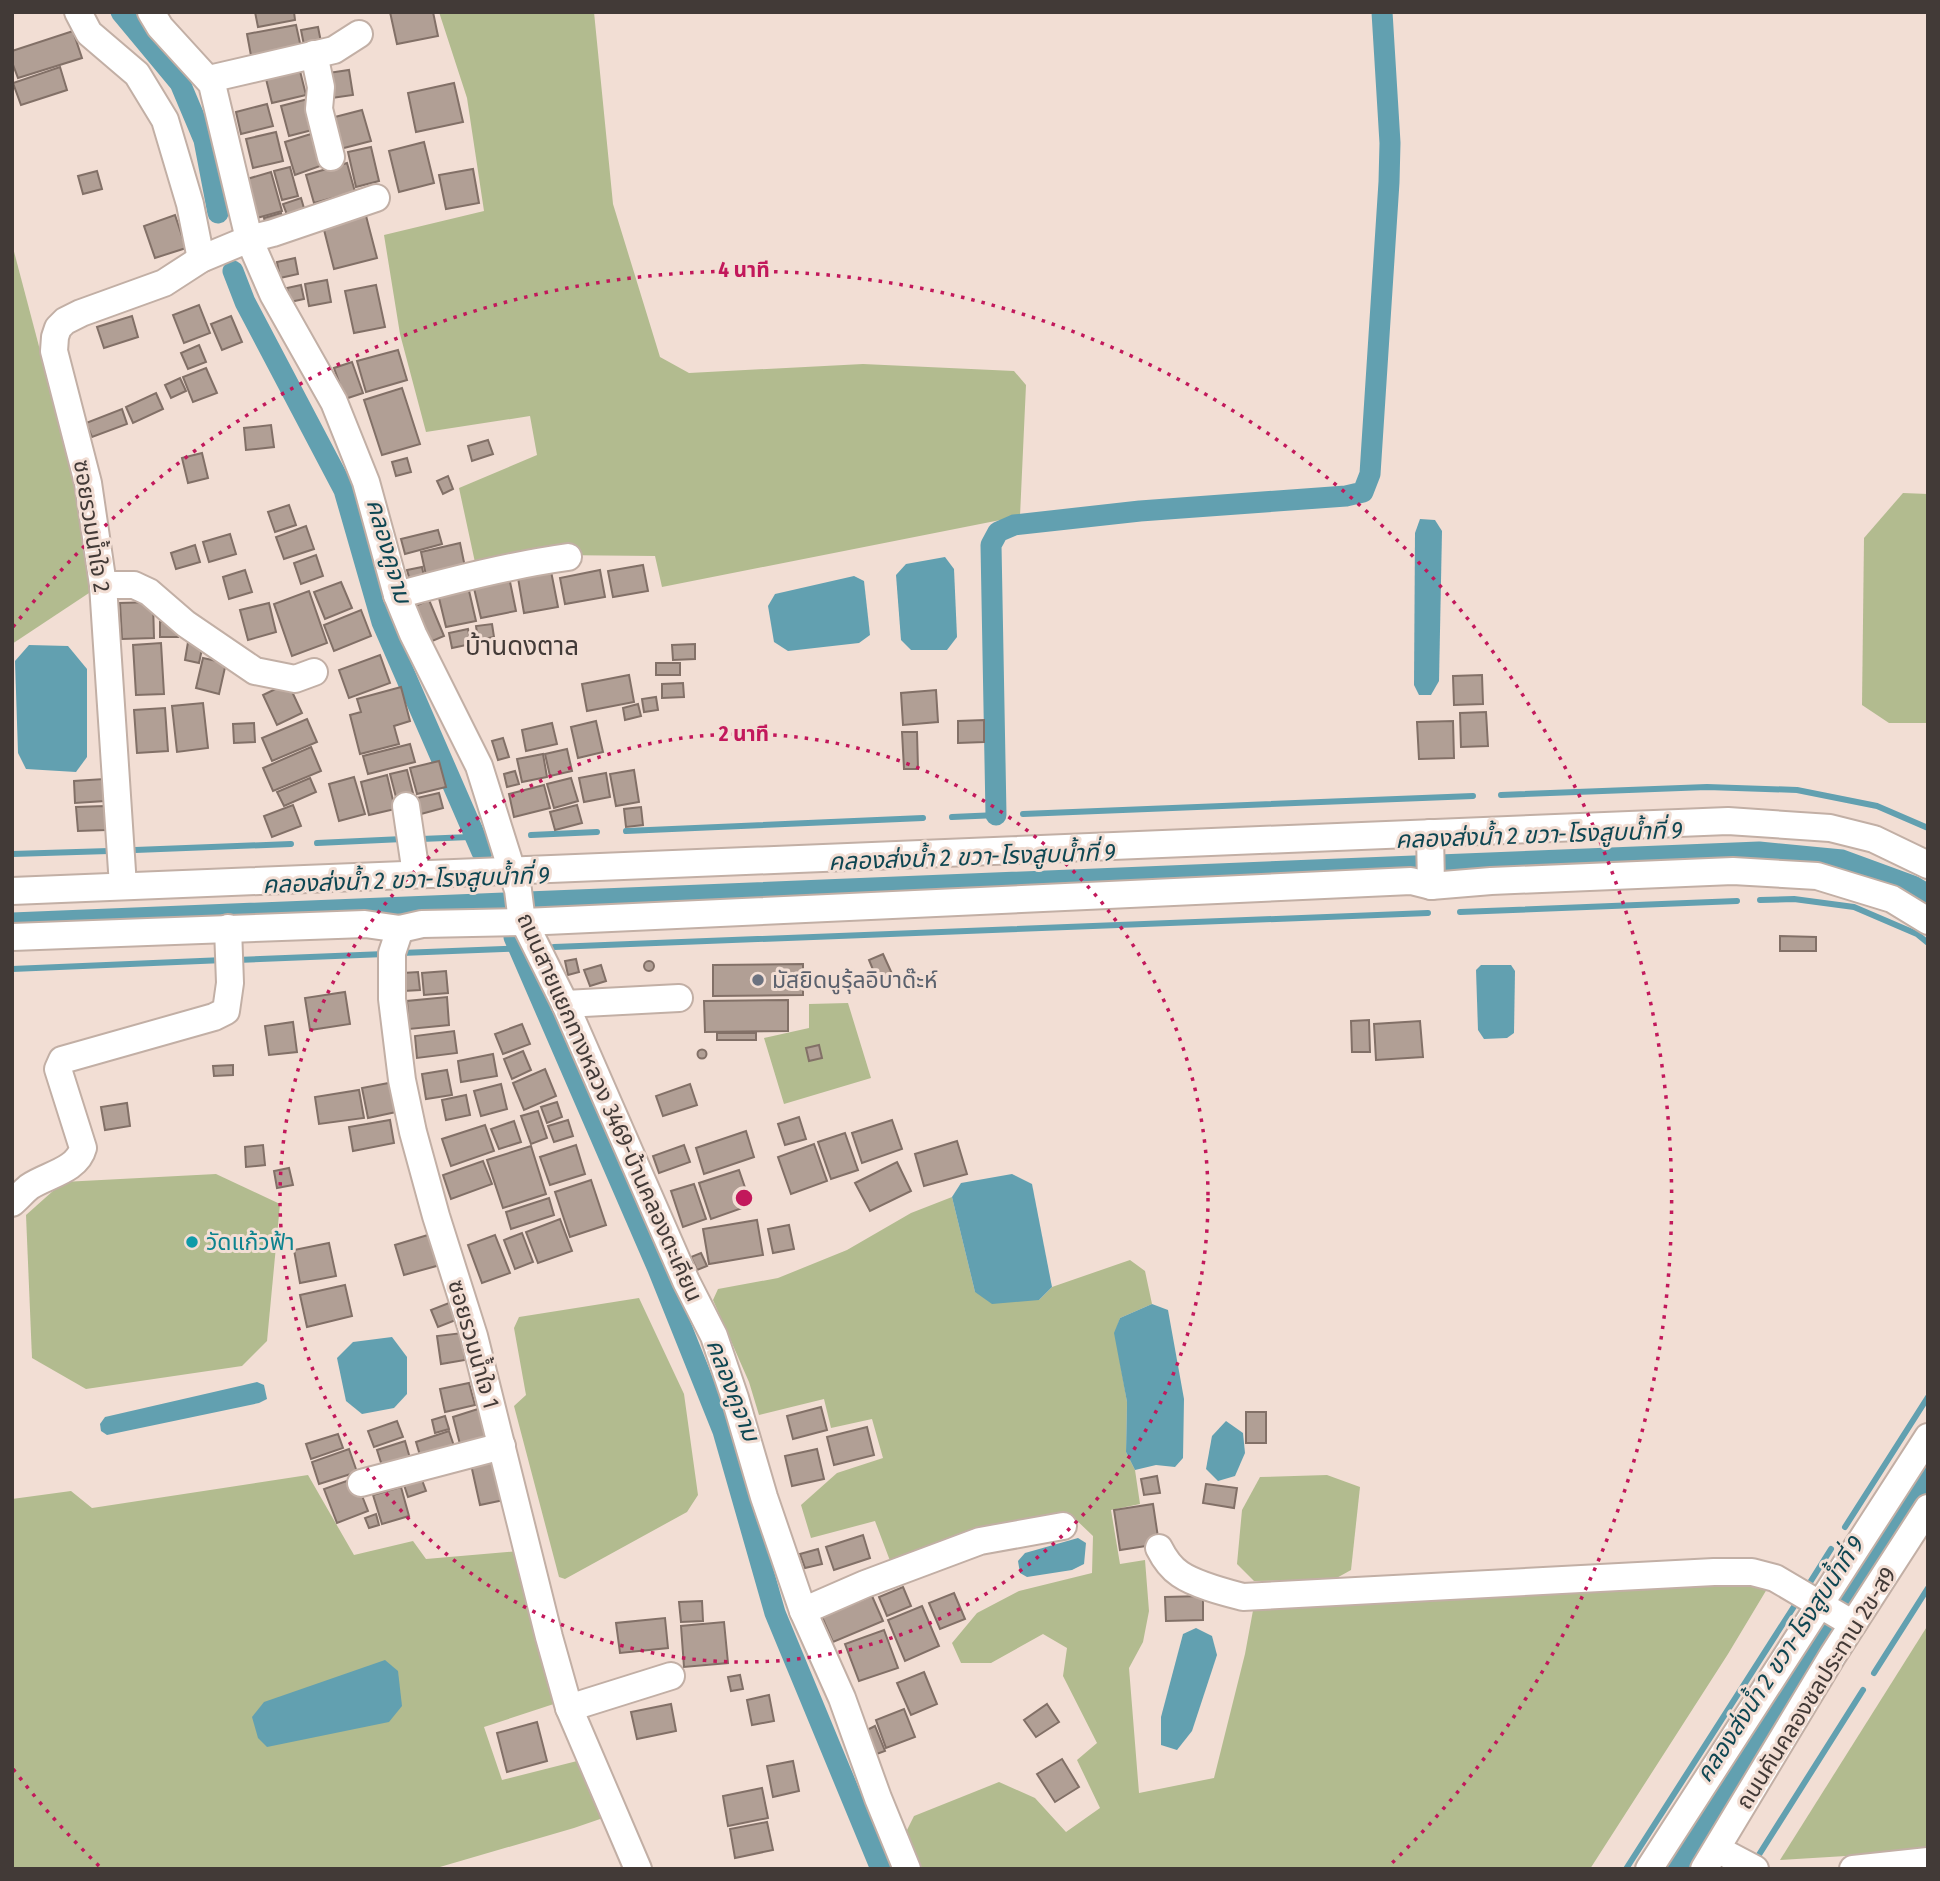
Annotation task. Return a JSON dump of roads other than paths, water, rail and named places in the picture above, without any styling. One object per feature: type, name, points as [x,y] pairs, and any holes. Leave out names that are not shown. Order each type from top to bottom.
[{"type":"street","points":[[78,12],[89,33],[137,74],[165,120],[190,204],[201,259]]},
{"type":"street","name":"ถนนสายแยกทางหลวง 3469-บ้านคลองตะเคียน","points":[[151,12],[160,27],[212,84],[249,239],[273,294],[334,402],[366,482],[397,595],[413,634],[480,766],[519,899],[686,1281],[714,1336],[803,1611],[842,1698],[907,1869]]},
{"type":"street","points":[[208,79],[334,50],[359,34]]},
{"type":"street","points":[[314,54],[320,87],[319,109],[331,157]]},
{"type":"street","name":"ซอยรวมน้ำใจ 2","points":[[123,886],[103,585],[88,483],[54,351],[58,328],[81,313],[164,284],[201,259],[249,239],[376,198]]},
{"type":"street","points":[[397,595],[441,583],[568,557]]},
{"type":"street","points":[[103,585],[134,585],[149,592],[186,624],[255,671],[295,679],[314,672]]},
{"type":"street","points":[[406,806],[416,874]]},
{"type":"street","points":[[12,937],[365,924],[400,929],[519,899],[1728,821],[1830,828],[1874,839],[1928,865]]},
{"type":"street","points":[[1430,839],[1431,881]]},
{"type":"street","points":[[12,891],[416,874],[519,899],[1505,880],[1733,871],[1817,876],[1892,899],[1928,921]]},
{"type":"street","points":[[12,1203],[29,1187],[74,1164],[81,1157],[83,1149],[58,1069],[62,1060],[226,1012],[230,983],[228,928]]},
{"type":"street","name":"ซอยรวมน้ำใจ 1","points":[[400,929],[391,953],[393,999],[402,1080],[413,1132],[474,1336],[569,1708],[638,1869]]},
{"type":"street","points":[[565,1004],[679,998]]},
{"type":"street","points":[[1649,1869],[1928,1437]]},
{"type":"street","points":[[361,1483],[502,1446]]},
{"type":"street","name":"ถนนคันคลองชลประทาน 2ข-ส9","points":[[1711,1859],[1849,1621],[1928,1508]]},
{"type":"street","points":[[803,1611],[980,1541],[1063,1526]]},
{"type":"street","points":[[1159,1548],[1165,1559],[1180,1574],[1243,1597],[1752,1572],[1775,1578],[1849,1621]]},
{"type":"street","points":[[569,1708],[671,1676]]},
{"type":"street","points":[[1711,1859],[1755,1869]]},
{"type":"street","points":[[1853,1869],[1928,1861]]},
{"type":"water","points":[[1420,519],[1435,520],[1442,531],[1439,681],[1431,695],[1419,695],[1414,685],[1415,533]]},
{"type":"water","points":[[945,557],[954,569],[957,637],[947,650],[911,650],[901,640],[896,575],[906,564]]},
{"type":"water","points":[[854,576],[864,581],[870,635],[859,643],[788,651],[774,642],[768,606],[775,594]]},
{"type":"water","points":[[29,645],[68,646],[87,669],[87,757],[76,772],[26,769],[18,753],[15,661]]},
{"type":"water","points":[[1481,965],[1511,965],[1515,971],[1514,1033],[1507,1038],[1484,1039],[1478,1030],[1476,970]]},
{"type":"water","points":[[1012,1174],[1032,1184],[1052,1287],[1039,1300],[992,1304],[975,1292],[952,1197],[961,1183]]},
{"type":"water","points":[[1152,1304],[1168,1310],[1184,1399],[1183,1458],[1175,1467],[1156,1465],[1135,1470],[1126,1452],[1127,1402],[1114,1333],[1120,1318]]},
{"type":"water","points":[[392,1337],[407,1357],[407,1394],[394,1408],[362,1414],[346,1401],[337,1358],[353,1342]]},
{"type":"water","points":[[257,1382],[264,1385],[267,1399],[259,1403],[107,1435],[101,1431],[100,1424],[105,1417]]},
{"type":"water","points":[[1226,1421],[1243,1433],[1245,1453],[1235,1476],[1218,1481],[1206,1469],[1212,1436]]},
{"type":"water","points":[[1078,1538],[1086,1543],[1084,1564],[1072,1570],[1027,1577],[1020,1573],[1018,1561],[1025,1553]]},
{"type":"water","points":[[1196,1628],[1212,1636],[1217,1655],[1192,1731],[1177,1750],[1161,1745],[1161,1717],[1183,1634]]},
{"type":"water","points":[[385,1660],[398,1671],[402,1706],[389,1722],[267,1747],[258,1738],[252,1717],[264,1702]]},
{"type":"waterway","name":"คลองคูจาม","points":[[121,12],[180,83],[204,140],[218,213]]},
{"type":"waterway","points":[[996,815],[991,545],[998,532],[1014,525],[1140,511],[1346,496],[1363,492],[1370,474],[1389,182],[1390,143],[1382,12]]},
{"type":"waterway","name":"คลองคูจาม","points":[[233,271],[245,302],[344,490],[382,622],[482,852]]},
{"type":"waterway","points":[[1501,795],[1707,787],[1797,790],[1877,806],[1928,828]]},
{"type":"waterway","points":[[1023,814],[1473,796]]},
{"type":"waterway","points":[[952,817],[998,815]]},
{"type":"waterway","points":[[626,831],[923,818]]},
{"type":"waterway","points":[[531,835],[597,832]]},
{"type":"waterway","points":[[421,839],[494,836]]},
{"type":"waterway","points":[[317,843],[403,839]]},
{"type":"waterway","points":[[135,850],[291,844]]},
{"type":"waterway","points":[[12,854],[109,851]]},
{"type":"waterway","name":"คลองส่งน้ำ 2 ขวา-โรงสูบน้ำที่ 9","points":[[12,923],[1759,852],[1842,860],[1913,886],[1928,895]]},
{"type":"waterway","points":[[1760,900],[1794,899],[1854,907],[1917,934],[1928,943]]},
{"type":"waterway","points":[[1460,912],[1737,901]]},
{"type":"waterway","points":[[554,947],[1428,913]]},
{"type":"waterway","name":"คลองคูจาม","points":[[514,937],[658,1269],[723,1431],[775,1613],[881,1869]]},
{"type":"waterway","points":[[401,953],[528,948]]},
{"type":"waterway","points":[[237,960],[385,954]]},
{"type":"waterway","points":[[12,969],[224,960]]},
{"type":"waterway","points":[[1845,1527],[1928,1397]]},
{"type":"waterway","name":"คลองส่งน้ำ 2 ขวา-โรงสูบน้ำที่ 9","points":[[1676,1869],[1928,1478]]},
{"type":"waterway","points":[[1809,1584],[1831,1549]]},
{"type":"waterway","points":[[1874,1673],[1928,1588]]},
{"type":"waterway","points":[[1626,1869],[1795,1605]]},
{"type":"waterway","points":[[1755,1861],[1863,1690]]},
{"type":"place","name":"มัสยิดนูรุ้ลอิบาด๊ะห์","points":[[758,980]]},
{"type":"place","name":"วัดแก้วฟ้า","points":[[192,1242]]},
{"type":"district","name":"บ้านดงตาล","points":[[522,646]]}]
